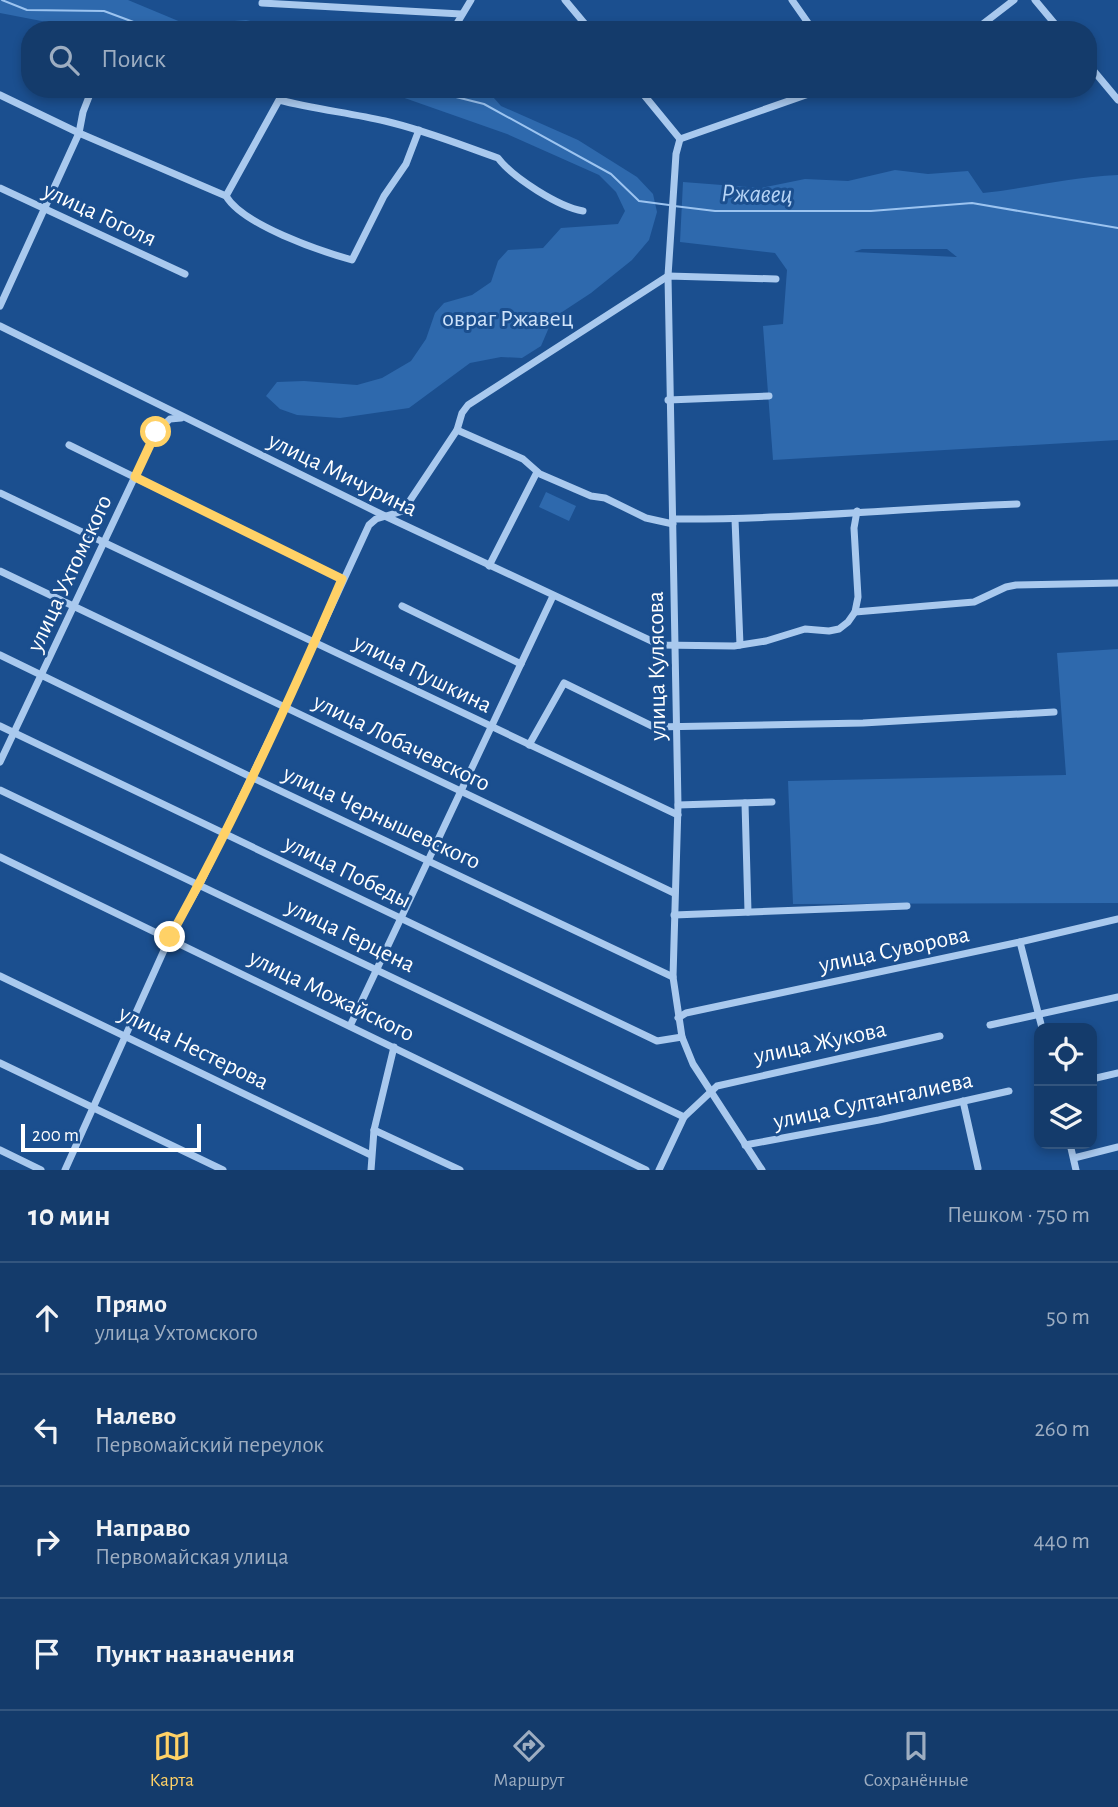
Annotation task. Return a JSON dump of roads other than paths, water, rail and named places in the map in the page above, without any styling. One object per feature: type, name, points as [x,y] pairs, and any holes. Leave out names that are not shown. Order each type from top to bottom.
[{"type":"street","points":[[458,21],[471,0]]},
{"type":"street","points":[[565,0],[582,21]]},
{"type":"street","points":[[792,0],[807,21]]},
{"type":"street","points":[[987,21],[1014,0]]},
{"type":"street","points":[[1035,0],[1052,21]]},
{"type":"street","points":[[262,3],[461,14]]},
{"type":"street","points":[[1097,75],[1118,100]]},
{"type":"street","points":[[0,95],[79,133],[226,196],[232,207],[295,242],[352,260],[384,197],[406,164],[419,130]]},
{"type":"street","points":[[0,306],[79,133],[89,98]]},
{"type":"street","points":[[646,98],[680,139],[796,98]]},
{"type":"street","points":[[226,196],[279,100],[313,109],[386,121],[498,158],[505,167],[546,194],[572,209],[583,211]]},
{"type":"street","name":"улица Кулясова","points":[[680,139],[676,154],[668,276],[668,400],[678,805],[673,976],[682,1037],[693,1064],[762,1170]]},
{"type":"street","name":"улица Гоголя","points":[[0,188],[185,274]]},
{"type":"street","points":[[65,1170],[170,937],[200,884],[369,525],[376,519],[403,511],[457,430],[461,413],[468,405],[668,276],[776,279]]},
{"type":"street","name":"улица Мичурина","points":[[0,326],[387,517],[660,645],[740,645],[805,629],[829,631],[848,622],[855,612]]},
{"type":"street","points":[[668,400],[769,396]]},
{"type":"street","name":"улица Ухтомского","points":[[0,762],[160,426],[170,419],[185,419]]},
{"type":"street","points":[[457,430],[523,459],[537,472],[591,496],[605,498],[646,518],[673,522],[774,519],[857,511],[1017,504]]},
{"type":"street","points":[[69,445],[342,579]]},
{"type":"street","points":[[489,566],[537,472]]},
{"type":"street","name":"улица Пушкина","points":[[0,493],[678,815]]},
{"type":"street","points":[[857,511],[854,528],[858,597],[855,612],[974,602],[1016,585],[1118,583]]},
{"type":"street","points":[[735,519],[740,645]]},
{"type":"street","name":"улица Лобачевского","points":[[0,571],[674,893]]},
{"type":"street","points":[[351,1026],[554,596]]},
{"type":"street","points":[[402,606],[521,664]]},
{"type":"street","name":"улица Чернышевского","points":[[0,655],[673,976]]},
{"type":"street","points":[[529,745],[564,683],[654,727],[863,723],[1054,712]]},
{"type":"street","name":"улица Победы","points":[[0,726],[657,1041],[682,1037]]},
{"type":"street","name":"улица Герцена","points":[[0,790],[684,1118]]},
{"type":"street","points":[[678,805],[772,802]]},
{"type":"street","points":[[745,803],[748,912]]},
{"type":"street","name":"улица Можайского","points":[[0,857],[170,937],[646,1170]]},
{"type":"street","points":[[674,915],[907,906]]},
{"type":"street","name":"улица Суворова","points":[[678,1018],[686,1013],[1118,919]]},
{"type":"street","points":[[1020,942],[1041,1023]]},
{"type":"street","name":"улица Нестерова","points":[[0,976],[371,1155]]},
{"type":"street","points":[[990,1025],[1118,997]]},
{"type":"street","name":"улица Жукова","points":[[684,1118],[717,1086],[725,1082],[940,1036]]},
{"type":"street","points":[[370,1170],[374,1130],[394,1047]]},
{"type":"street","points":[[0,1063],[223,1170]]},
{"type":"street","points":[[1097,1078],[1118,1073]]},
{"type":"street","name":"улица Султангалиева","points":[[745,1145],[824,1131],[1009,1091]]},
{"type":"street","points":[[963,1101],[978,1168]]},
{"type":"street","points":[[659,1170],[684,1118]]},
{"type":"street","points":[[374,1130],[460,1170]]},
{"type":"street","points":[[1074,1158],[1118,1147]]},
{"type":"street","points":[[1071,1149],[1076,1170]]},
{"type":"street","points":[[0,1150],[41,1170]]},
{"type":"waterway","name":"Ржавец","points":[[2,0],[27,10],[104,11],[131,21]]},
{"type":"waterway","name":"Ржавец","points":[[460,98],[484,104],[611,174],[639,201],[669,205]]},
{"type":"waterway","name":"Ржавец","points":[[674,206],[715,211],[871,211],[972,203],[1118,228]]},
{"type":"park label","name":"овраг Ржавец","points":[[508,318]]}]
